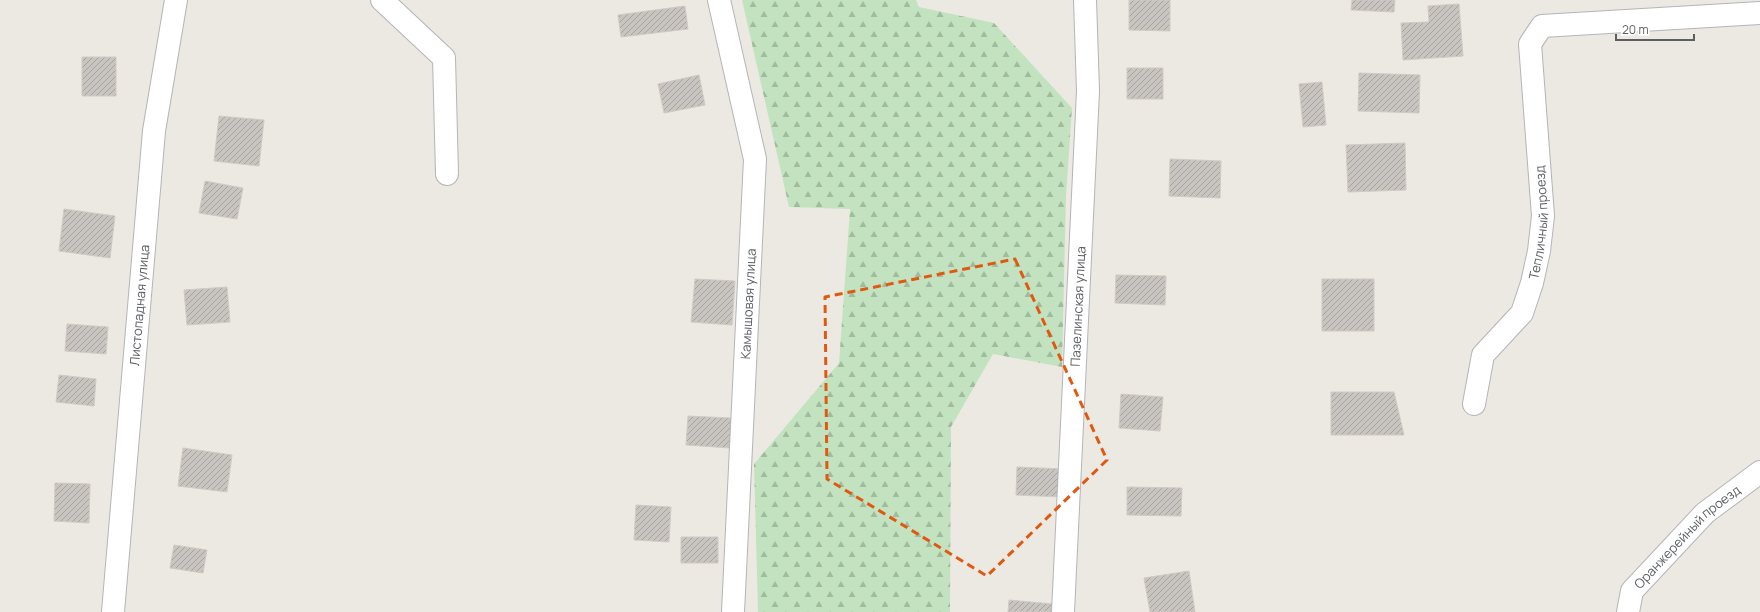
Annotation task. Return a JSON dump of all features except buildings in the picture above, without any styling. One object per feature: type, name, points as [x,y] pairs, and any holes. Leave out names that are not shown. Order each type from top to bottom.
[{"type":"street","name":"Листопадная улица","points":[[113,612],[154,131],[176,0]]},
{"type":"street","points":[[382,0],[444,58],[447,174]]},
{"type":"street","name":"Камышовая улица","points":[[719,0],[756,159],[733,612]]},
{"type":"street","name":"Пазелинская улица","points":[[1063,612],[1088,92],[1085,0]]},
{"type":"street","name":"Тепличный проезд","points":[[1474,404],[1483,355],[1522,313],[1532,283],[1539,251],[1543,216],[1530,44],[1542,26],[1760,12]]},
{"type":"street","name":"Оранжерейный проезд","points":[[1628,612],[1632,591],[1705,513],[1760,472]]},
{"type":"highlighted area","points":[[1015,259],[1107,460],[987,576],[827,479],[825,297]]},
{"type":"green space","points":[[742,0],[916,0],[919,7],[994,23],[1072,108],[1066,196],[1062,367],[993,354],[951,427],[950,612],[758,612],[754,464],[839,363],[850,209],[789,207]]}]
